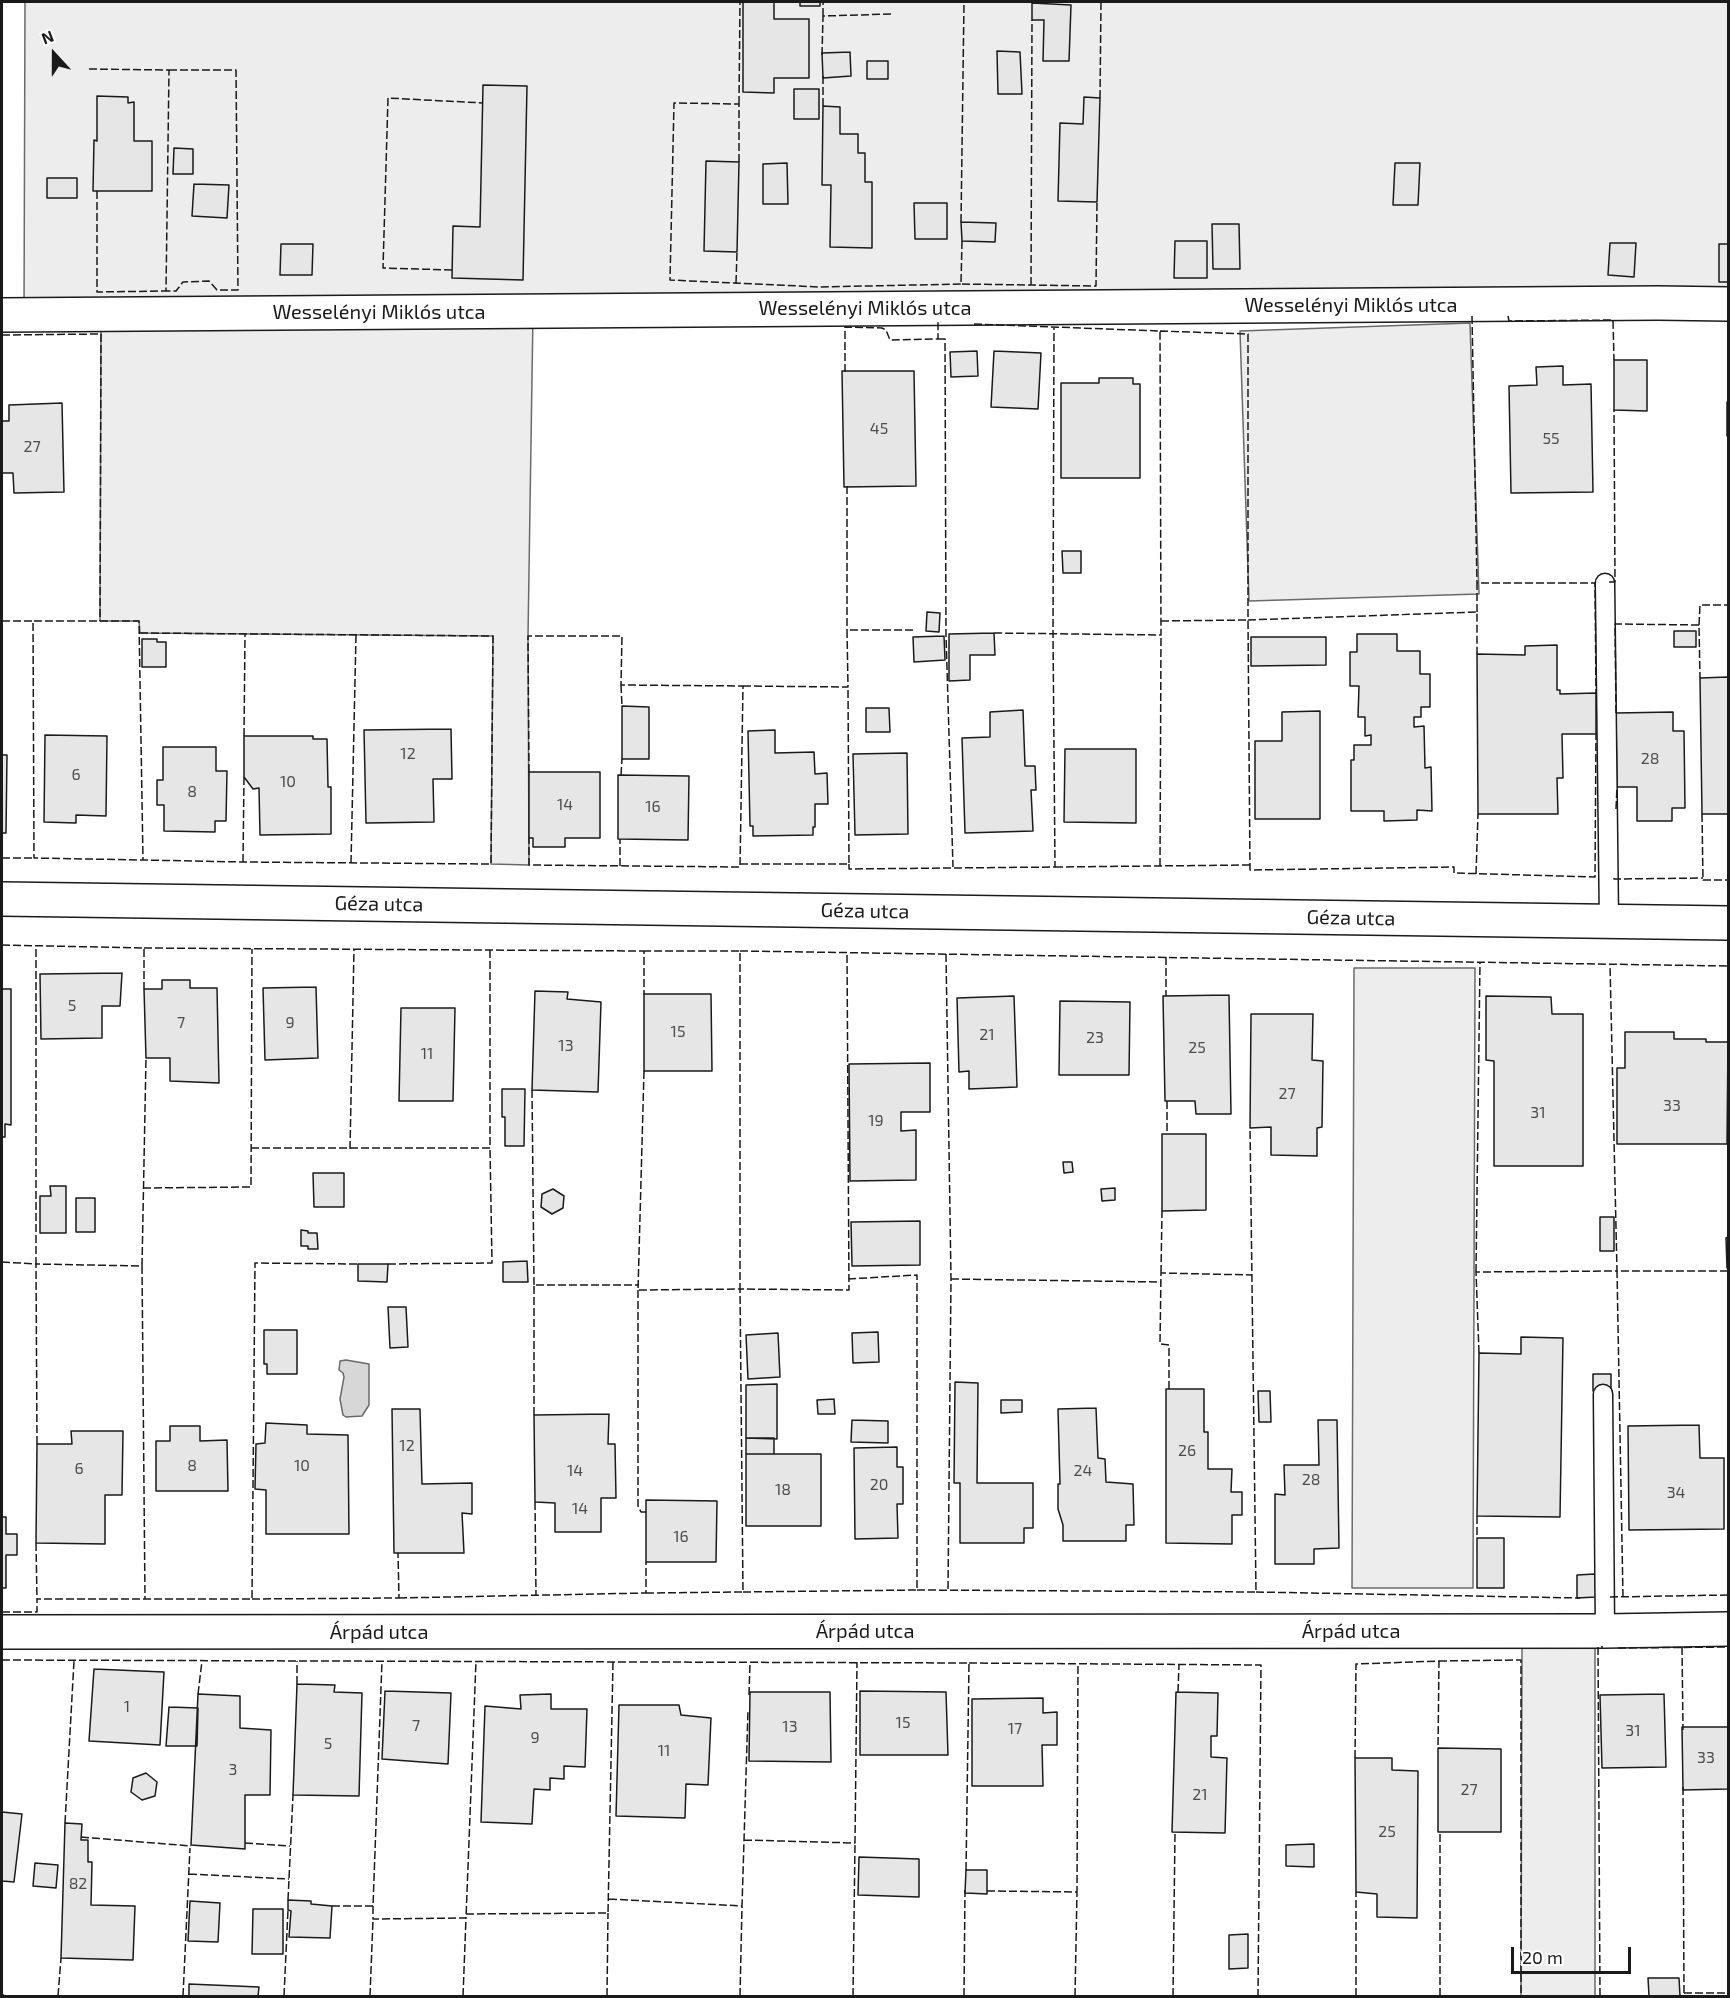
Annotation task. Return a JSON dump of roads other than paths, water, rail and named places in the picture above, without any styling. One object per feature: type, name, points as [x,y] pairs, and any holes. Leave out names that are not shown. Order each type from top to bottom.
[{"type":"street","name":"Wesselényi Miklós utca","points":[[2,315],[1728,304]]},
{"type":"street","name":"Géza utca","points":[[2,899],[1728,923]]},
{"type":"street","name":"Árpád utca","points":[[2,1632],[1728,1629]]},
{"type":"lane","points":[[1605,583],[1609,922]]},
{"type":"lane","points":[[1603,1394],[1605,1631]]}]
